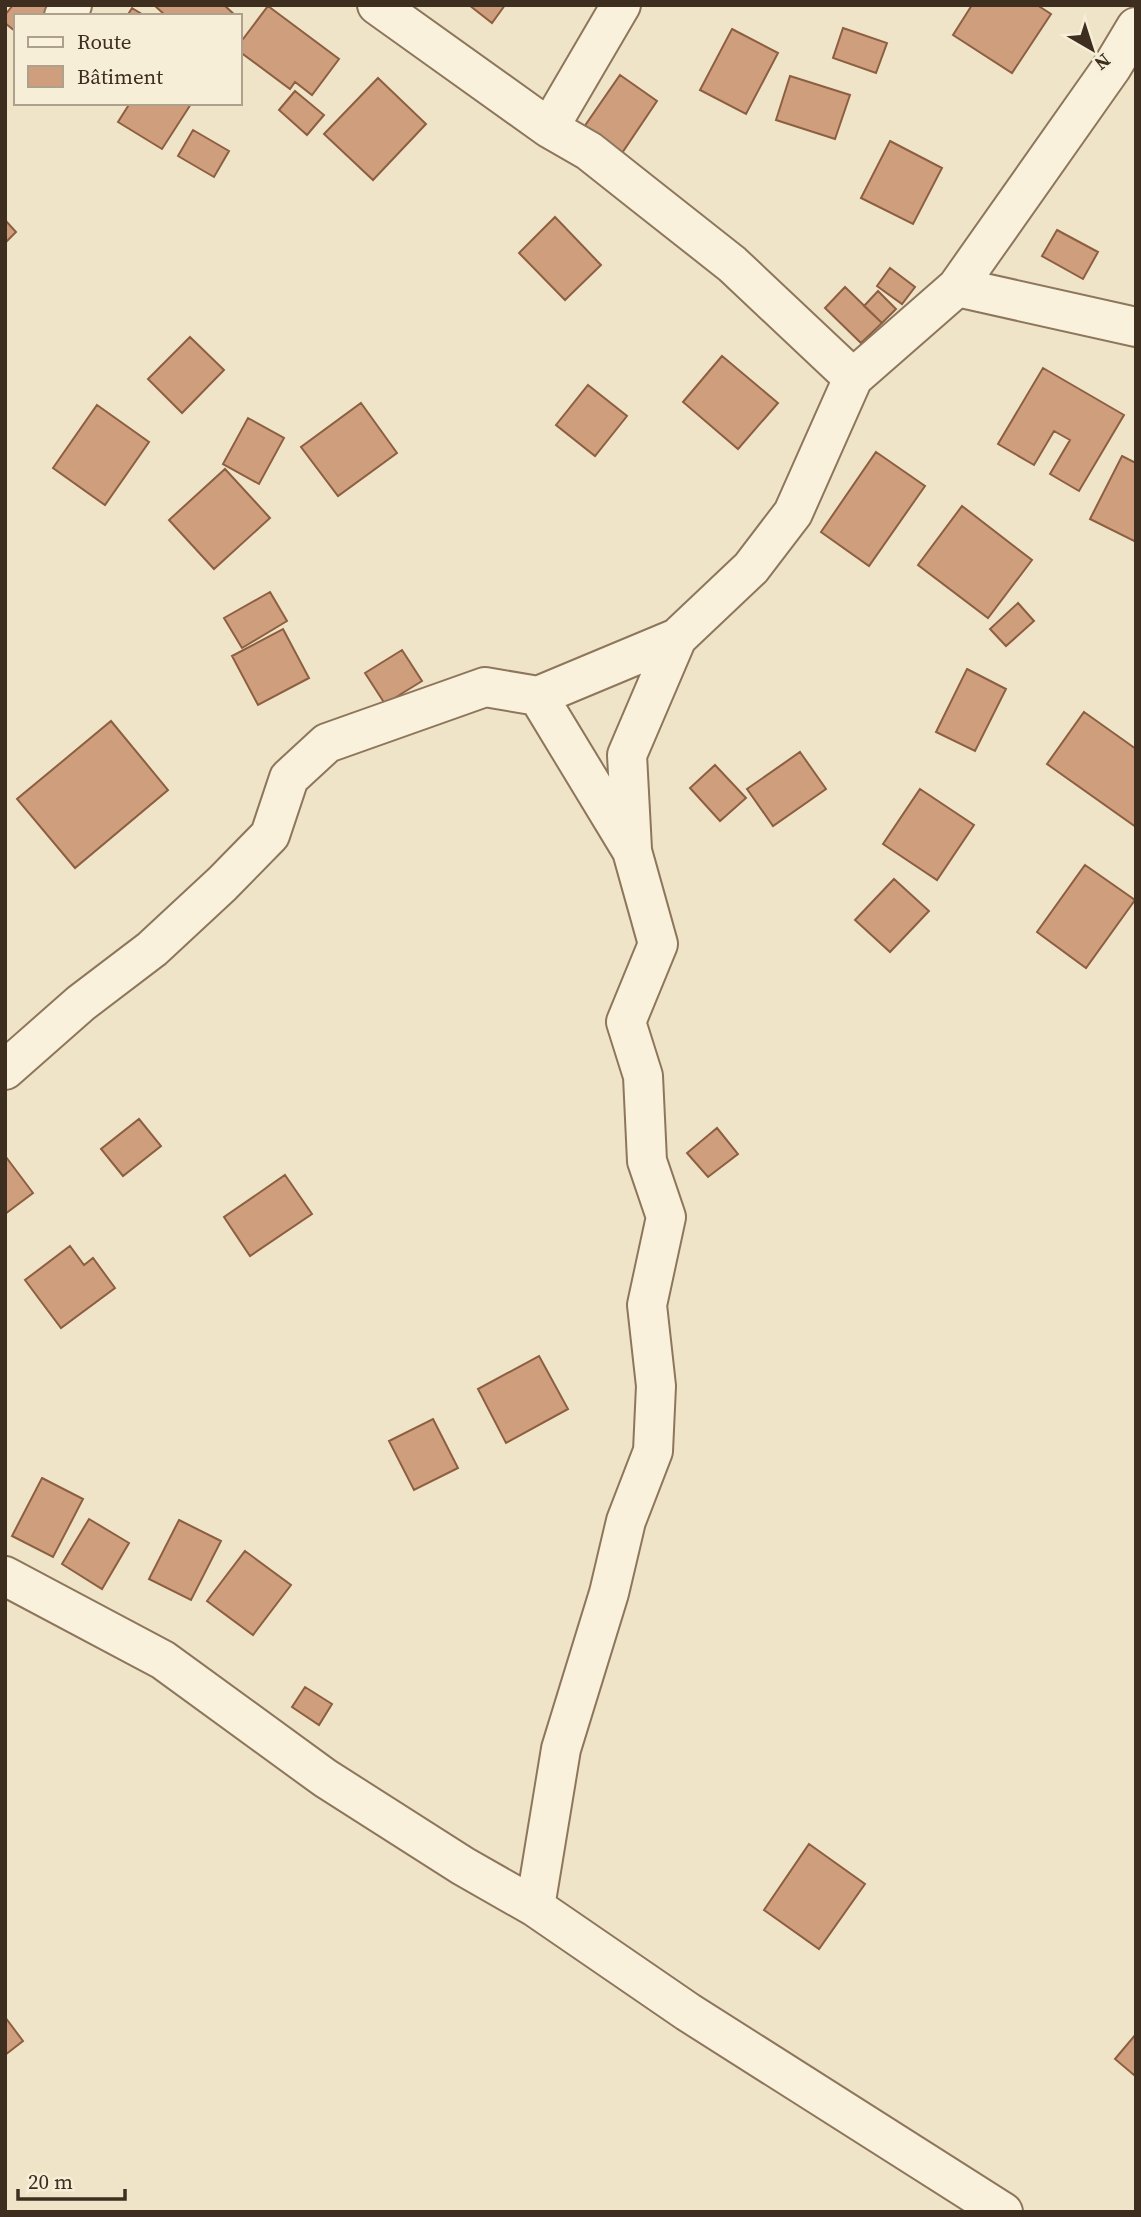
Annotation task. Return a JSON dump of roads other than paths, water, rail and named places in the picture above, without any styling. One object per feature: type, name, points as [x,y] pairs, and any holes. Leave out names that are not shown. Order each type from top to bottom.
[{"type":"street","points":[[377,5],[549,128],[589,151],[732,264],[853,378]]},
{"type":"street","points":[[549,128],[621,5]]},
{"type":"street","points":[[5,1070],[81,1003],[152,949],[222,884],[270,835],[289,778],[327,743],[485,687],[538,696],[677,638],[751,568],[793,513],[853,378],[957,287],[1112,67],[1136,27]]},
{"type":"street","points":[[957,287],[1136,327]]},
{"type":"street","points":[[535,1907],[561,1749],[609,1593],[626,1521],[653,1451],[656,1386],[646,1305],[666,1217],[647,1161],[643,1076],[626,1023],[658,944],[632,851],[627,755],[677,638]]},
{"type":"street","points":[[538,696],[632,851]]},
{"type":"street","points":[[5,1576],[163,1660],[325,1778],[463,1866],[535,1907],[688,2012],[1003,2212]]}]
